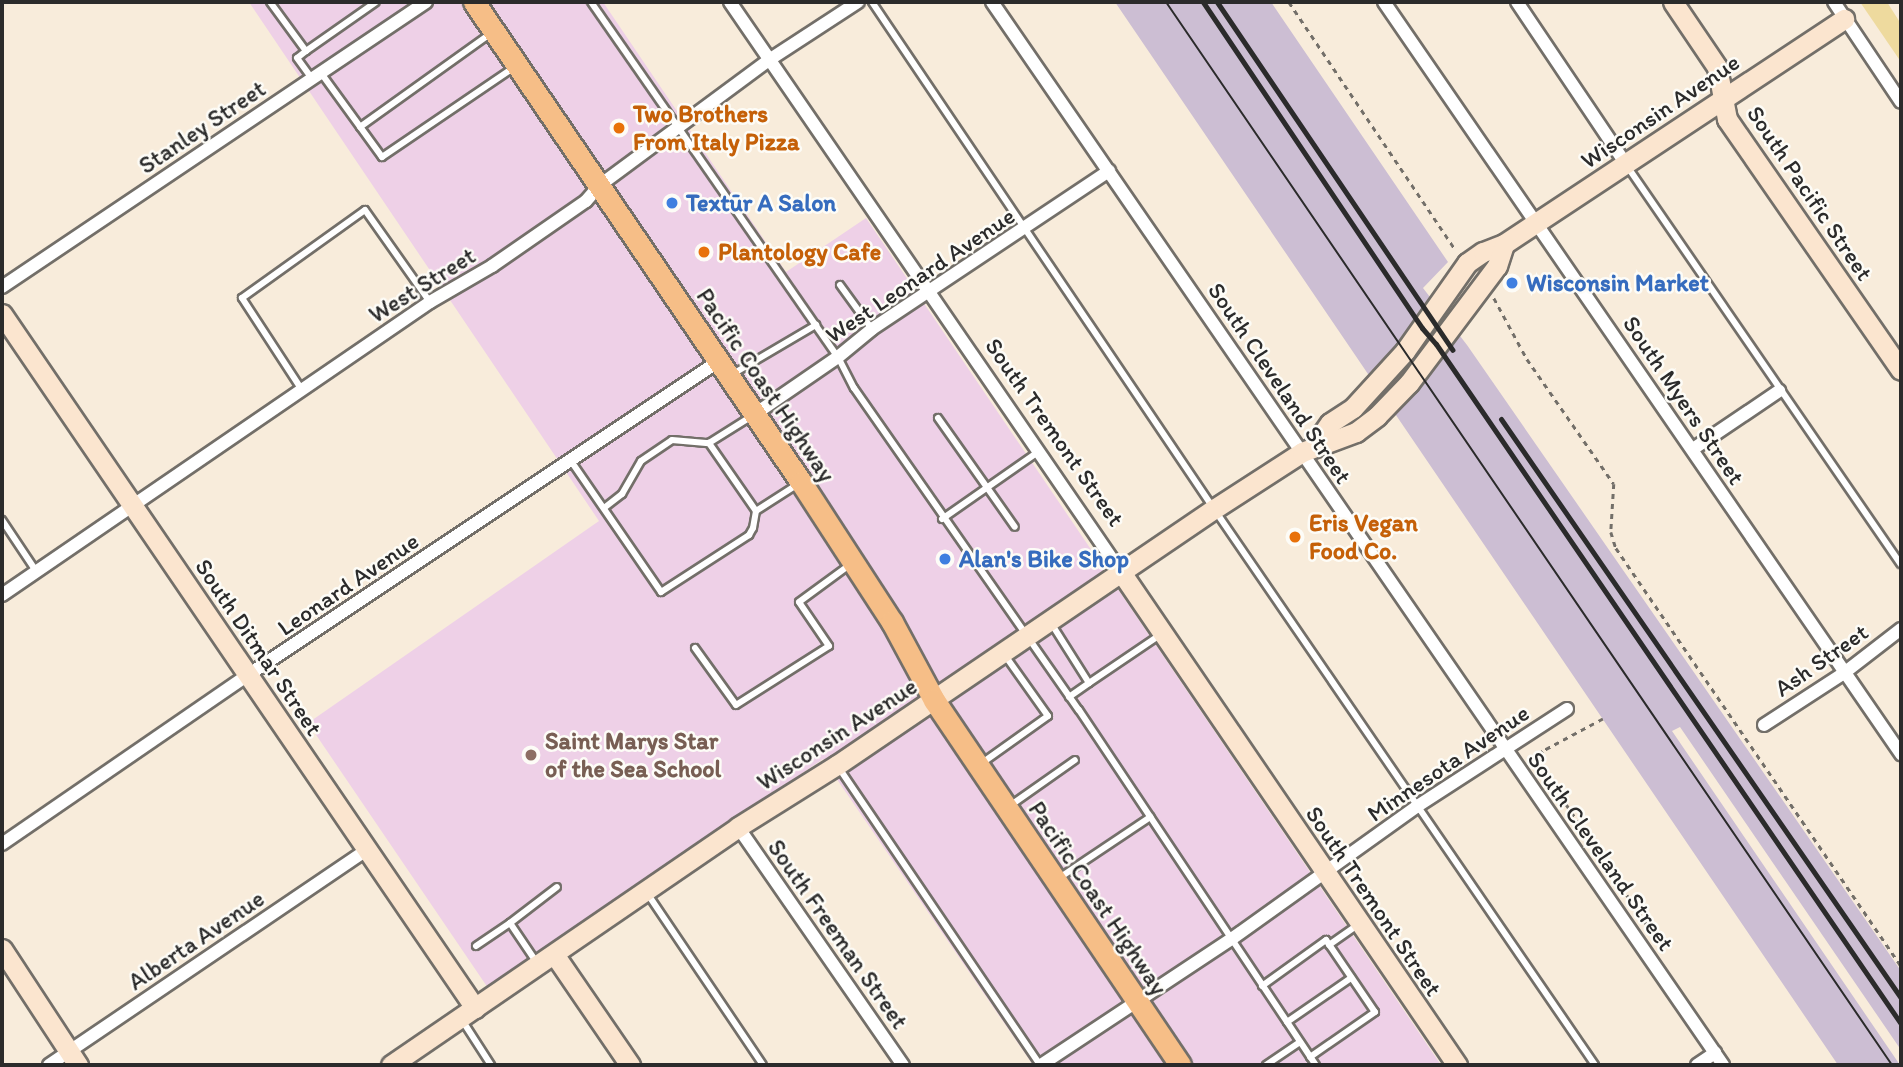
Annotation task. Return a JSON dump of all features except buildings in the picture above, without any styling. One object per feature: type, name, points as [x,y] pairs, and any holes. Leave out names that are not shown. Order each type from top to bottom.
[{"type":"main road","name":"Pacific Coast Highway","points":[[474,2],[801,482],[892,622],[933,700],[1180,1065]]},
{"type":"main road","name":"South Pacific Street","points":[[1673,2],[1717,67],[1727,119],[1901,370]]},
{"type":"main road","name":"Wisconsin Avenue","points":[[1307,450],[1330,423],[1353,408],[1405,351],[1467,263],[1483,252],[1504,244],[1844,19]]},
{"type":"main road","name":"Wisconsin Avenue","points":[[391,1065],[738,827],[837,765],[1214,509],[1307,450],[1356,432],[1377,416],[1409,383],[1497,266],[1504,244]]},
{"type":"main road","name":"South Ditmar Street","points":[[2,314],[368,849],[468,1013]]},
{"type":"main road","name":"South Tremont Street","points":[[1121,572],[1457,1065]]},
{"type":"main road","points":[[2,949],[74,1058]]},
{"type":"main road","points":[[554,954],[630,1065]]},
{"type":"street","name":"Stanley Street","points":[[2,287],[317,76],[411,6],[426,2]]},
{"type":"street","name":"South Tremont Street","points":[[730,2],[1121,572]]},
{"type":"street","name":"West Street","points":[[2,595],[430,302],[492,266],[576,208],[600,185],[681,128],[769,60],[858,2]]},
{"type":"street","name":"South Cleveland Street","points":[[992,2],[1307,450],[1504,748],[1723,1065]]},
{"type":"street","name":"South Myers Street","points":[[1384,2],[1901,754]]},
{"type":"street","points":[[1517,2],[1626,164]]},
{"type":"street","points":[[1833,2],[1901,102]]},
{"type":"street","name":"West Leonard Avenue","points":[[755,414],[838,357],[872,329],[1109,171]]},
{"type":"street","name":"Leonard Avenue","points":[[2,844],[571,461],[724,368]]},
{"type":"street","points":[[1693,449],[1779,391]]},
{"type":"street","name":"Ash Street","points":[[1764,725],[1844,673],[1901,629]]},
{"type":"street","name":"Minnesota Avenue","points":[[1040,1065],[1233,938],[1416,807],[1567,709]]},
{"type":"street","name":"South Freeman Street","points":[[738,827],[903,1065]]},
{"type":"street","name":"Alberta Avenue","points":[[48,1065],[74,1058],[368,849]]},
{"type":"street","points":[[1697,1065],[1715,1053]]},
{"type":"lane","points":[[270,2],[306,51]]},
{"type":"lane","points":[[376,2],[297,58],[317,76],[382,158],[517,65]]},
{"type":"lane","points":[[591,2],[838,357],[854,388],[942,519],[1069,697],[1316,1065]]},
{"type":"lane","points":[[872,2],[1416,807],[1595,1065]]},
{"type":"lane","points":[[360,127],[494,30]]},
{"type":"lane","points":[[1626,164],[1779,391],[1901,564]]},
{"type":"lane","points":[[302,390],[242,298],[365,210],[430,302]]},
{"type":"lane","points":[[841,285],[872,329]]},
{"type":"lane","points":[[724,368],[816,325]]},
{"type":"lane","points":[[604,508],[622,494],[640,461],[672,440],[709,443],[755,414]]},
{"type":"lane","points":[[938,418],[1015,527]]},
{"type":"lane","points":[[709,443],[756,511]]},
{"type":"lane","points":[[942,519],[1038,452]]},
{"type":"lane","points":[[571,461],[661,592],[749,535],[756,511],[801,482]]},
{"type":"lane","points":[[2,520],[36,571]]},
{"type":"lane","points":[[695,648],[736,705],[829,646],[799,602],[852,563]]},
{"type":"lane","points":[[1050,621],[1089,683]]},
{"type":"lane","points":[[1069,697],[1162,634]]},
{"type":"lane","points":[[975,762],[1048,716],[1003,653]]},
{"type":"lane","points":[[1006,809],[1075,760]]},
{"type":"lane","points":[[837,765],[1040,1065]]},
{"type":"lane","points":[[1054,881],[1150,817]]},
{"type":"lane","points":[[476,946],[557,887]]},
{"type":"lane","points":[[646,891],[763,1065]]},
{"type":"lane","points":[[510,923],[538,965]]},
{"type":"lane","points":[[1329,945],[1360,923]]},
{"type":"lane","points":[[1262,986],[1326,940],[1375,1012],[1310,1057]]},
{"type":"lane","points":[[1287,1022],[1352,978]]},
{"type":"lane","points":[[468,1013],[491,1065]]},
{"type":"lane","points":[[1266,1065],[1300,1042]]},
{"type":"path","points":[[1289,2],[1467,263]]},
{"type":"path","points":[[1482,284],[1495,300],[1527,359],[1614,484],[1611,532],[1616,548],[1901,966]]},
{"type":"path","points":[[1603,719],[1544,751],[1538,756],[1538,762],[1661,947]]},
{"type":"shaded area","points":[[249,2],[603,2],[786,272],[866,218],[1441,1065],[1033,1065],[823,759],[488,988],[308,723],[599,521]]},
{"type":"shaded area","points":[[1115,2],[1271,2],[1448,262],[1423,288],[1467,345],[1901,971],[1901,1050],[1680,727],[1672,731],[1900,1065],[1838,1065]]},
{"type":"sand","points":[[1860,2],[1887,2],[1901,24],[1901,62]]},
{"type":"tram line","points":[[1166,2],[1892,1065]]},
{"type":"railway","points":[[1203,2],[1422,328],[1436,344],[1901,1024]]},
{"type":"railway","points":[[1217,2],[1453,350]]},
{"type":"railway","points":[[1501,419],[1901,998]]},
{"type":"place","name":"Two Brothers From Italy Pizza","points":[[619,128]]},
{"type":"place","name":"Textūr A Salon","points":[[672,203]]},
{"type":"place","name":"Plantology Cafe","points":[[704,252]]},
{"type":"place","name":"Wisconsin Market","points":[[1512,283]]},
{"type":"place","name":"Eris Vegan Food Co.","points":[[1295,537]]},
{"type":"place","name":"Alan's Bike Shop","points":[[945,559]]},
{"type":"place","name":"Saint Marys Star of the Sea School","points":[[531,755]]}]
